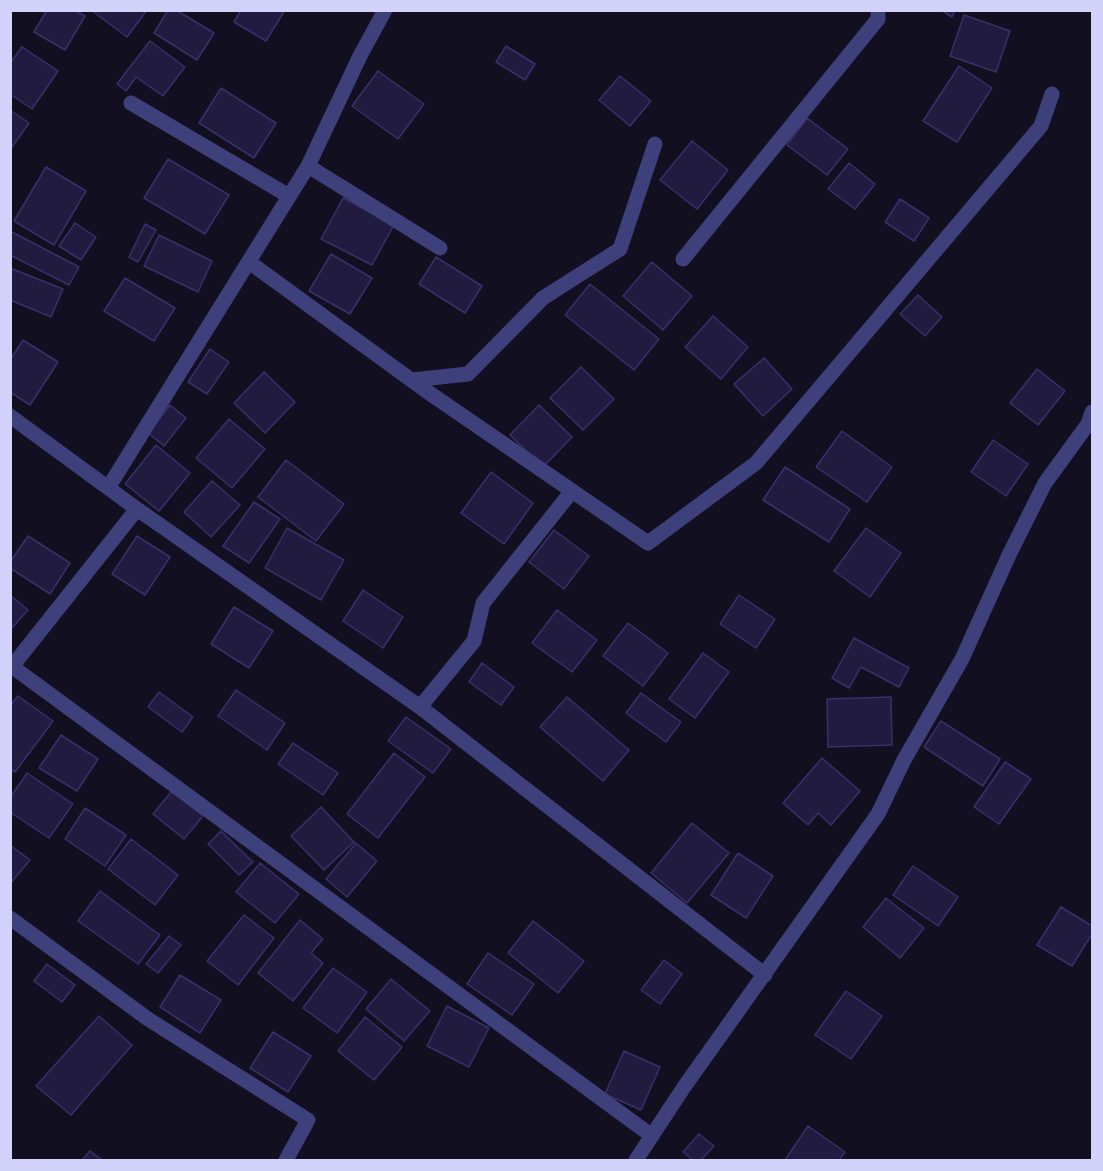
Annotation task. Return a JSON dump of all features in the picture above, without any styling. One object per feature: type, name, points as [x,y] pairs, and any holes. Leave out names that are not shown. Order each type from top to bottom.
[{"type":"street","points":[[108,488],[308,166],[360,56],[385,10]]},
{"type":"street","points":[[683,259],[878,19],[878,10]]},
{"type":"street","points":[[249,262],[412,380],[648,543],[756,463],[1041,126],[1052,94]]},
{"type":"street","points":[[131,103],[289,196]]},
{"type":"street","points":[[412,380],[468,374],[543,298],[620,249],[655,144]]},
{"type":"street","points":[[308,166],[440,248]]},
{"type":"street","points":[[10,416],[137,509],[420,707],[765,975]]},
{"type":"street","points":[[636,1161],[684,1087],[878,814],[904,760],[962,658],[1045,483],[1091,421]]},
{"type":"street","points":[[420,707],[474,641],[483,603],[572,491]]},
{"type":"street","points":[[137,509],[11,667],[652,1136]]},
{"type":"street","points":[[10,918],[148,1018],[308,1120],[286,1161]]},
{"type":"building","points":[[47,10],[74,10],[85,16],[65,50],[34,32]]},
{"type":"building","points":[[91,10],[147,10],[127,37]]},
{"type":"building","points":[[168,10],[176,10],[214,33],[197,60],[154,33]]},
{"type":"building","points":[[241,10],[285,10],[266,41],[234,22]]},
{"type":"building","points":[[941,10],[955,10],[952,17]]},
{"type":"building","points":[[964,15],[1010,31],[996,72],[950,56]]},
{"type":"building","points":[[150,41],[185,67],[163,96],[136,77],[126,91],[117,84]]},
{"type":"building","points":[[506,46],[535,64],[525,80],[496,62]]},
{"type":"building","points":[[22,47],[58,71],[32,109],[10,94],[10,63]]},
{"type":"building","points":[[959,66],[992,88],[957,142],[923,121]]},
{"type":"building","points":[[378,71],[424,104],[398,139],[352,106]]},
{"type":"building","points":[[620,76],[651,101],[630,126],[599,100]]},
{"type":"building","points":[[221,88],[276,123],[254,158],[199,123]]},
{"type":"building","points":[[10,110],[29,123],[10,150]]},
{"type":"building","points":[[807,118],[848,149],[827,175],[787,145]]},
{"type":"building","points":[[692,141],[728,170],[697,209],[660,180]]},
{"type":"building","points":[[168,159],[229,195],[205,234],[144,198]]},
{"type":"building","points":[[849,163],[875,184],[855,209],[828,189]]},
{"type":"building","points":[[46,167],[86,191],[54,245],[14,221]]},
{"type":"building","points":[[343,198],[394,225],[372,265],[321,239]]},
{"type":"building","points":[[900,199],[929,218],[914,241],[885,222]]},
{"type":"building","points":[[75,223],[96,237],[81,260],[59,246]]},
{"type":"building","points":[[145,224],[156,230],[138,262],[129,257]]},
{"type":"building","points":[[10,231],[79,267],[69,285],[10,255]]},
{"type":"building","points":[[159,235],[212,261],[198,292],[144,266]]},
{"type":"building","points":[[331,254],[372,278],[350,314],[309,291]]},
{"type":"building","points":[[436,257],[482,286],[465,313],[419,284]]},
{"type":"building","points":[[652,262],[692,296],[663,330],[623,296]]},
{"type":"building","points":[[10,268],[63,289],[51,317],[10,300]]},
{"type":"building","points":[[125,278],[175,308],[154,341],[104,311]]},
{"type":"building","points":[[590,284],[659,339],[634,370],[565,315]]},
{"type":"building","points":[[918,295],[942,317],[925,336],[900,314]]},
{"type":"building","points":[[713,316],[748,347],[721,379],[685,347]]},
{"type":"building","points":[[23,340],[58,362],[30,405],[10,392],[10,360]]},
{"type":"building","points":[[210,349],[229,362],[207,394],[188,382]]},
{"type":"building","points":[[764,358],[792,389],[763,416],[734,384]]},
{"type":"building","points":[[581,367],[614,399],[583,430],[550,398]]},
{"type":"building","points":[[1037,369],[1065,391],[1038,425],[1010,403]]},
{"type":"building","points":[[264,372],[295,402],[265,433],[234,403]]},
{"type":"building","points":[[170,405],[186,418],[164,446],[148,433]]},
{"type":"building","points":[[539,405],[572,437],[543,467],[510,435]]},
{"type":"building","points":[[229,419],[265,449],[232,488],[196,458]]},
{"type":"building","points":[[842,431],[892,467],[867,502],[816,467]]},
{"type":"building","points":[[993,440],[1028,464],[1006,496],[971,472]]},
{"type":"building","points":[[156,445],[190,473],[159,511],[125,484]]},
{"type":"building","points":[[286,460],[344,504],[316,541],[258,497]]},
{"type":"building","points":[[785,467],[850,509],[829,542],[763,500]]},
{"type":"building","points":[[491,472],[533,503],[504,544],[461,513]]},
{"type":"building","points":[[212,481],[240,505],[211,537],[184,512]]},
{"type":"building","points":[[254,502],[280,519],[249,563],[223,546]]},
{"type":"building","points":[[287,528],[344,560],[321,600],[265,568]]},
{"type":"building","points":[[866,528],[901,553],[870,597],[834,571]]},
{"type":"building","points":[[554,530],[589,556],[564,589],[529,562]]},
{"type":"building","points":[[28,536],[70,563],[50,594],[10,568],[10,562]]},
{"type":"building","points":[[137,536],[170,557],[145,595],[112,574]]},
{"type":"building","points":[[363,590],[403,617],[383,648],[343,621]]},
{"type":"building","points":[[10,595],[28,610],[10,630]]},
{"type":"building","points":[[739,595],[775,619],[756,648],[720,624]]},
{"type":"building","points":[[234,607],[273,631],[249,668],[211,644]]},
{"type":"building","points":[[557,610],[597,640],[572,672],[532,643]]},
{"type":"building","points":[[628,623],[668,653],[643,686],[603,656]]},
{"type":"building","points":[[854,638],[909,668],[899,687],[861,667],[849,688],[832,678]]},
{"type":"building","points":[[703,653],[729,672],[695,718],[669,699]]},
{"type":"building","points":[[482,663],[514,687],[501,705],[469,682]]},
{"type":"building","points":[[236,690],[285,723],[267,750],[218,716]]},
{"type":"building","points":[[159,692],[193,717],[182,732],[148,707]]},
{"type":"building","points":[[641,693],[681,722],[666,742],[626,713]]},
{"type":"building","points":[[18,696],[53,721],[15,772],[10,769],[10,706]]},
{"type":"building","points":[[567,697],[629,750],[603,781],[540,727]]},
{"type":"building","points":[[891,697],[892,745],[828,747],[827,699]]},
{"type":"building","points":[[406,717],[451,749],[433,773],[388,741]]},
{"type":"building","points":[[941,721],[1000,759],[983,786],[924,747]]},
{"type":"building","points":[[61,735],[98,759],[77,791],[39,768]]},
{"type":"building","points":[[293,743],[338,773],[323,795],[278,764]]},
{"type":"building","points":[[394,753],[425,777],[378,838],[347,814]]},
{"type":"building","points":[[822,758],[860,791],[831,825],[818,813],[808,825],[783,803]]},
{"type":"building","points":[[1005,762],[1031,779],[999,824],[974,807]]},
{"type":"building","points":[[27,773],[73,804],[49,838],[10,812],[10,798]]},
{"type":"building","points":[[172,791],[203,816],[184,839],[153,814]]},
{"type":"building","points":[[321,807],[354,842],[324,870],[291,836]]},
{"type":"building","points":[[85,808],[126,835],[105,866],[65,839]]},
{"type":"building","points":[[692,823],[729,853],[687,903],[651,873]]},
{"type":"building","points":[[221,831],[253,862],[239,875],[208,844]]},
{"type":"building","points":[[131,839],[178,875],[155,905],[108,869]]},
{"type":"building","points":[[356,843],[377,861],[347,897],[326,879]]},
{"type":"building","points":[[10,845],[30,860],[10,884]]},
{"type":"building","points":[[738,853],[773,876],[746,918],[711,895]]},
{"type":"building","points":[[260,863],[299,894],[275,923],[236,892]]},
{"type":"building","points":[[913,866],[958,897],[938,926],[893,895]]},
{"type":"building","points":[[100,891],[160,935],[138,964],[78,921]]},
{"type":"building","points":[[886,898],[924,928],[900,958],[863,927]]},
{"type":"building","points":[[1061,907],[1092,926],[1092,934],[1072,966],[1037,945]]},
{"type":"building","points":[[244,915],[274,938],[238,985],[207,961]]},
{"type":"building","points":[[300,920],[323,939],[311,953],[323,963],[293,1001],[258,973]]},
{"type":"building","points":[[533,921],[584,961],[558,993],[508,953]]},
{"type":"building","points":[[169,936],[181,945],[158,973],[146,964]]},
{"type":"building","points":[[488,953],[534,984],[512,1015],[467,984]]},
{"type":"building","points":[[664,960],[682,974],[660,1004],[641,990]]},
{"type":"building","points":[[47,964],[75,985],[62,1002],[34,981]]},
{"type":"building","points":[[333,968],[367,992],[337,1033],[303,1008]]},
{"type":"building","points":[[180,975],[221,1000],[200,1033],[160,1007]]},
{"type":"building","points":[[391,979],[430,1011],[404,1041],[366,1009]]},
{"type":"building","points":[[846,991],[882,1016],[851,1059],[815,1035]]},
{"type":"building","points":[[447,1006],[489,1028],[469,1067],[427,1046]]},
{"type":"building","points":[[99,1016],[132,1045],[71,1115],[36,1086]]},
{"type":"building","points":[[365,1017],[402,1047],[374,1080],[338,1051]]},
{"type":"building","points":[[273,1032],[311,1056],[288,1092],[250,1068]]},
{"type":"building","points":[[624,1051],[660,1067],[641,1110],[605,1094]]},
{"type":"building","points":[[808,1126],[845,1152],[839,1160],[785,1160]]},
{"type":"building","points":[[699,1134],[714,1146],[701,1160],[693,1160],[683,1152]]},
{"type":"building","points":[[90,1151],[102,1160],[82,1160]]}]
